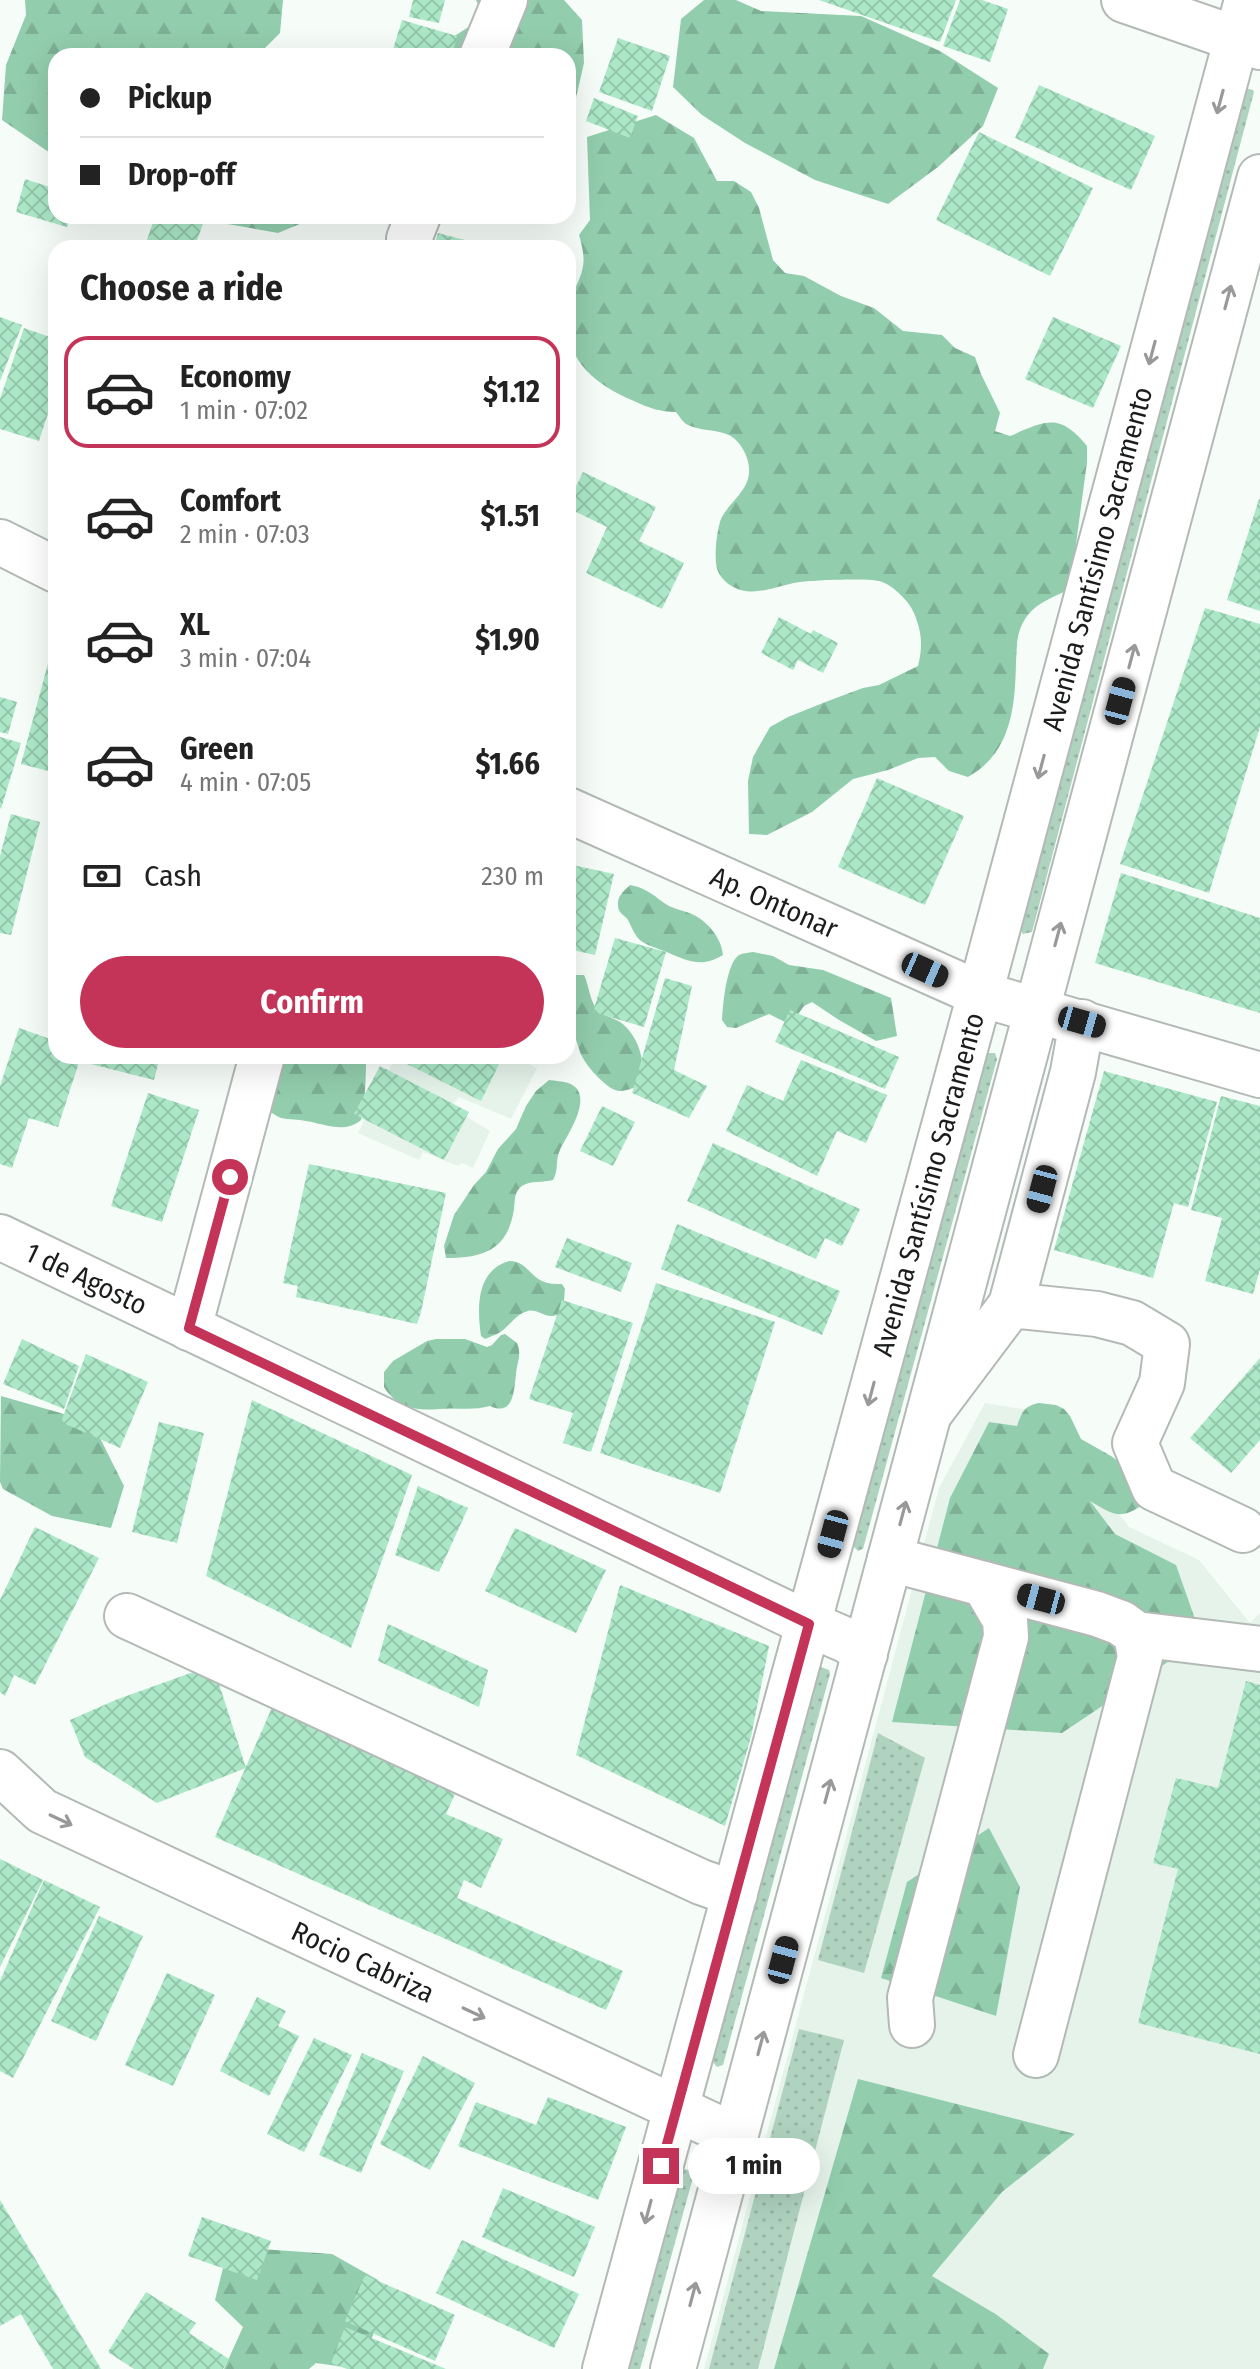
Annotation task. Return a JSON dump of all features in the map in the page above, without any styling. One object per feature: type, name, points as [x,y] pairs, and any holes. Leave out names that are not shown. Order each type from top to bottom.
[{"type":"main road","points":[[485,48],[505,0]]},
{"type":"main road","points":[[1124,0],[1248,29]]},
{"type":"main road","name":"Avenida Santísimo Sacramento","points":[[605,2369],[980,994],[1248,29]]},
{"type":"main road","points":[[673,2369],[1260,177]]},
{"type":"main road","points":[[0,542],[48,566]]},
{"type":"main road","name":"Ap. Ontonar","points":[[576,814],[980,994],[1260,1075]]},
{"type":"main road","points":[[929,1414],[1011,1305],[1073,1072],[1082,1022]]},
{"type":"main road","points":[[189,1328],[260,1064]]},
{"type":"main road","name":"1 de Agosto","points":[[0,1237],[848,1641],[865,1654]]},
{"type":"main road","points":[[1011,1305],[1097,1314],[1132,1323],[1167,1344],[1162,1383],[1135,1443],[1154,1488],[1243,1530]]},
{"type":"main road","points":[[890,1559],[1097,1614],[1121,1623],[1136,1634],[1260,1649]]},
{"type":"main road","points":[[912,2025],[910,1998],[1006,1637],[1005,1620],[984,1584]]},
{"type":"main road","points":[[127,1616],[701,1882],[735,1894]]},
{"type":"main road","points":[[1036,2055],[1140,1657],[1136,1634]]},
{"type":"main road","name":"Rocio Cabriza","points":[[0,1772],[42,1811],[735,2136]]},
{"type":"shaded area","points":[[392,1064],[529,1064],[537,1068],[511,1119],[459,1097],[451,1107],[490,1131],[473,1168],[462,1163],[458,1166],[423,1152],[419,1160],[358,1133]]},
{"type":"shaded area","points":[[985,1403],[1040,1412],[1129,1527],[1199,1560],[1250,1623],[1260,1613],[1260,2369],[704,2369],[939,1488]]},
{"type":"green space","points":[[25,0],[283,0],[280,33],[265,48],[48,48],[48,152],[2,120],[6,65],[26,15]]},
{"type":"green space","points":[[476,0],[564,0],[582,20],[584,63],[576,98],[576,48],[441,48],[441,45],[476,22],[482,13]]},
{"type":"green space","points":[[704,0],[736,0],[761,11],[861,16],[940,51],[998,88],[983,126],[938,167],[888,204],[815,180],[745,143],[702,115],[673,87],[681,19]]},
{"type":"green space","points":[[1245,88],[1254,92],[1032,932],[1023,934],[1020,929]]},
{"type":"green space","points":[[656,115],[694,138],[717,181],[734,181],[751,192],[759,208],[773,260],[785,273],[804,276],[841,296],[874,308],[903,331],[942,335],[955,348],[975,357],[1000,413],[995,431],[1010,436],[1033,426],[1060,424],[1087,446],[1070,589],[1041,603],[1021,626],[1008,728],[994,755],[968,777],[949,771],[935,757],[918,758],[853,779],[812,812],[767,835],[749,834],[748,781],[753,757],[770,727],[828,701],[879,685],[918,666],[920,633],[908,603],[894,589],[879,581],[807,581],[747,591],[728,584],[720,575],[716,544],[722,517],[743,489],[749,474],[749,464],[740,444],[728,434],[688,425],[676,412],[650,408],[619,394],[593,377],[576,356],[576,286],[583,269],[579,235],[590,220],[587,137]]},
{"type":"green space","points":[[227,224],[300,224],[278,233]]},
{"type":"green space","points":[[630,885],[699,918],[717,937],[723,955],[708,962],[694,962],[641,941],[618,908],[620,896]]},
{"type":"green space","points":[[753,952],[773,956],[789,965],[823,970],[891,998],[897,1036],[876,1041],[812,1002],[804,1006],[794,1020],[785,1022],[769,1014],[736,1028],[727,1027],[722,1020],[731,967],[739,955]]},
{"type":"green space","points":[[576,975],[584,975],[598,1010],[620,1022],[632,1034],[642,1059],[640,1085],[625,1091],[615,1090],[602,1081],[581,1054],[576,1040]]},
{"type":"green space","points":[[989,1053],[995,1053],[997,1059],[863,1549],[858,1551],[853,1546]]},
{"type":"green space","points":[[277,1064],[366,1064],[361,1120],[355,1124],[334,1127],[281,1118],[264,1109]]},
{"type":"green space","points":[[549,1080],[568,1083],[576,1088],[580,1096],[578,1115],[559,1154],[553,1180],[529,1183],[519,1188],[511,1223],[500,1243],[492,1249],[471,1256],[446,1258],[444,1246],[454,1215],[486,1172],[498,1149],[516,1129],[536,1091]]},
{"type":"green space","points":[[509,1261],[520,1263],[542,1281],[562,1284],[565,1289],[564,1302],[555,1315],[532,1311],[523,1313],[501,1332],[485,1339],[481,1336],[480,1325],[481,1291],[490,1273]]},
{"type":"green space","points":[[505,1334],[517,1343],[519,1355],[513,1394],[504,1408],[415,1408],[395,1400],[384,1387],[384,1372],[393,1361],[427,1341],[465,1339],[487,1347]]},
{"type":"green space","points":[[1,1396],[92,1422],[124,1486],[111,1528],[52,1516],[3,1489],[0,1482]]},
{"type":"green space","points":[[1039,1403],[1064,1409],[1081,1439],[1133,1472],[1145,1503],[1137,1509],[1117,1514],[1090,1501],[1115,1534],[1176,1565],[1202,1639],[1062,1733],[892,1722],[950,1498],[989,1422],[1017,1426],[1024,1410]]},
{"type":"green space","points":[[821,1667],[829,1670],[830,1674],[723,2065],[717,2067],[712,2061]]},
{"type":"green space","points":[[878,1733],[925,1758],[864,1973],[818,1960]]},
{"type":"green space","points":[[989,1828],[1020,1887],[996,2016],[881,1978],[907,1882]]},
{"type":"green space","points":[[799,2029],[844,2040],[758,2369],[709,2369]]},
{"type":"green space","points":[[858,2079],[1075,2134],[1002,2192],[932,2276],[997,2315],[1049,2354],[1043,2369],[774,2369]]},
{"type":"green space","points":[[684,2169],[694,2174],[640,2369],[628,2369],[682,2171]]},
{"type":"green space","points":[[232,2247],[332,2254],[378,2280],[382,2315],[358,2369],[316,2363],[309,2369],[224,2369],[243,2327],[215,2300],[224,2264]]},
{"type":"building","points":[[413,0],[445,0],[439,23],[409,17]]},
{"type":"building","points":[[819,0],[956,0],[940,42]]},
{"type":"building","points":[[960,0],[982,0],[1008,9],[990,62],[943,46]]},
{"type":"building","points":[[402,20],[457,36],[454,48],[393,48]]},
{"type":"building","points":[[618,38],[670,56],[652,111],[599,92]]},
{"type":"building","points":[[1039,85],[1155,136],[1131,190],[1015,138]]},
{"type":"building","points":[[594,98],[638,116],[630,138],[586,121]]},
{"type":"building","points":[[979,132],[1093,188],[1050,276],[936,220]]},
{"type":"building","points":[[25,179],[48,186],[48,221],[16,212]]},
{"type":"building","points":[[152,224],[203,224],[197,240],[147,240]]},
{"type":"building","points":[[438,233],[465,240],[436,240]]},
{"type":"building","points":[[0,317],[22,325],[0,381]]},
{"type":"building","points":[[1053,317],[1121,346],[1093,408],[1025,379]]},
{"type":"building","points":[[24,328],[48,336],[48,413],[39,441],[0,429],[0,399]]},
{"type":"building","points":[[583,472],[656,507],[639,541],[684,563],[662,609],[586,573],[607,527],[576,512],[576,486]]},
{"type":"building","points":[[1260,499],[1260,611],[1227,600]]},
{"type":"building","points":[[1205,608],[1260,624],[1260,727],[1209,893],[1120,864]]},
{"type":"building","points":[[779,617],[811,634],[813,630],[838,643],[823,673],[798,660],[793,670],[761,653]]},
{"type":"building","points":[[48,663],[48,771],[21,764]]},
{"type":"building","points":[[0,697],[17,702],[8,734],[0,732]]},
{"type":"building","points":[[0,737],[21,743],[1,809],[0,808]]},
{"type":"building","points":[[877,778],[964,816],[925,905],[838,867]]},
{"type":"building","points":[[11,814],[40,822],[11,935],[0,933],[0,856]]},
{"type":"building","points":[[576,866],[614,874],[595,955],[576,951]]},
{"type":"building","points":[[1121,873],[1260,918],[1260,1013],[1095,963]]},
{"type":"building","points":[[615,938],[666,952],[644,1027],[593,1012]]},
{"type":"building","points":[[665,978],[692,986],[674,1070],[707,1086],[689,1118],[632,1093]]},
{"type":"building","points":[[790,1010],[899,1057],[885,1089],[775,1042]]},
{"type":"building","points":[[19,1028],[48,1038],[48,1064],[78,1064],[58,1127],[29,1118],[12,1168],[0,1164],[0,1086]]},
{"type":"building","points":[[801,1060],[887,1095],[866,1143],[837,1131],[817,1176],[726,1131],[747,1085],[783,1101]]},
{"type":"building","points":[[91,1064],[158,1064],[154,1080]]},
{"type":"building","points":[[407,1064],[499,1064],[481,1101]]},
{"type":"building","points":[[380,1066],[469,1112],[444,1160],[354,1114]]},
{"type":"building","points":[[1104,1071],[1217,1102],[1188,1207],[1174,1203],[1153,1278],[1054,1250]]},
{"type":"building","points":[[148,1093],[199,1110],[162,1222],[111,1206]]},
{"type":"building","points":[[1221,1096],[1260,1106],[1260,1269],[1253,1294],[1205,1281],[1222,1218],[1191,1210]]},
{"type":"building","points":[[602,1106],[635,1122],[613,1166],[580,1151]]},
{"type":"building","points":[[713,1143],[860,1209],[842,1246],[825,1238],[816,1259],[687,1201]]},
{"type":"building","points":[[309,1164],[446,1193],[417,1324],[296,1297],[298,1286],[283,1283]]},
{"type":"building","points":[[677,1224],[840,1291],[822,1335],[661,1269]]},
{"type":"building","points":[[567,1238],[632,1263],[621,1292],[555,1267]]},
{"type":"building","points":[[656,1283],[775,1322],[720,1493],[600,1453]]},
{"type":"building","points":[[562,1300],[633,1323],[591,1452],[563,1443],[573,1413],[529,1399]]},
{"type":"building","points":[[22,1339],[79,1366],[64,1409],[3,1384]]},
{"type":"building","points":[[86,1354],[148,1382],[120,1448],[61,1422]]},
{"type":"building","points":[[1260,1358],[1260,1440],[1231,1473],[1190,1438]]},
{"type":"building","points":[[252,1400],[412,1475],[351,1648],[206,1576]]},
{"type":"building","points":[[159,1422],[204,1433],[177,1543],[132,1532]]},
{"type":"building","points":[[418,1486],[468,1508],[439,1572],[395,1555]]},
{"type":"building","points":[[35,1527],[99,1558],[35,1685],[14,1675],[5,1696],[0,1692],[0,1600]]},
{"type":"building","points":[[515,1528],[606,1570],[576,1633],[485,1591]]},
{"type":"building","points":[[620,1585],[769,1646],[751,1737],[725,1826],[576,1755]]},
{"type":"building","points":[[388,1624],[488,1670],[479,1707],[378,1661]]},
{"type":"building","points":[[213,1665],[246,1768],[157,1803],[85,1757],[70,1720]]},
{"type":"building","points":[[1246,1681],[1260,1685],[1260,2054],[1138,2023],[1178,1869],[1153,1863],[1176,1778],[1218,1788]]},
{"type":"building","points":[[274,1703],[459,1785],[446,1814],[503,1839],[481,1888],[464,1880],[457,1898],[623,1971],[606,2010],[215,1837]]},
{"type":"building","points":[[0,1859],[43,1880],[0,1967]]},
{"type":"building","points":[[44,1880],[100,1907],[13,2078],[0,2071],[0,1981]]},
{"type":"building","points":[[99,1916],[143,1936],[96,2041],[51,2021]]},
{"type":"building","points":[[167,1973],[215,1995],[173,2086],[125,2065]]},
{"type":"building","points":[[257,1997],[286,2011],[278,2026],[299,2036],[269,2096],[220,2071]]},
{"type":"building","points":[[314,2038],[352,2055],[304,2152],[267,2134]]},
{"type":"building","points":[[362,2053],[404,2071],[361,2173],[319,2155]]},
{"type":"building","points":[[423,2056],[475,2083],[430,2170],[380,2144]]},
{"type":"building","points":[[548,2097],[626,2127],[598,2200],[458,2146],[476,2102],[536,2125]]},
{"type":"building","points":[[503,2188],[595,2227],[574,2277],[482,2237]]},
{"type":"building","points":[[0,2200],[101,2369],[53,2369],[21,2314],[0,2326]]},
{"type":"building","points":[[202,2217],[271,2241],[257,2280],[188,2256]]},
{"type":"building","points":[[462,2240],[579,2294],[554,2348],[436,2293]]},
{"type":"building","points":[[365,2275],[455,2315],[435,2361],[345,2321]]},
{"type":"building","points":[[146,2292],[196,2323],[189,2333],[229,2359],[223,2369],[134,2369],[108,2352]]},
{"type":"building","points":[[345,2327],[446,2369],[347,2369],[331,2363]]},
{"type":"route","points":[[230,1177],[189,1328],[809,1624],[661,2166]]}]
